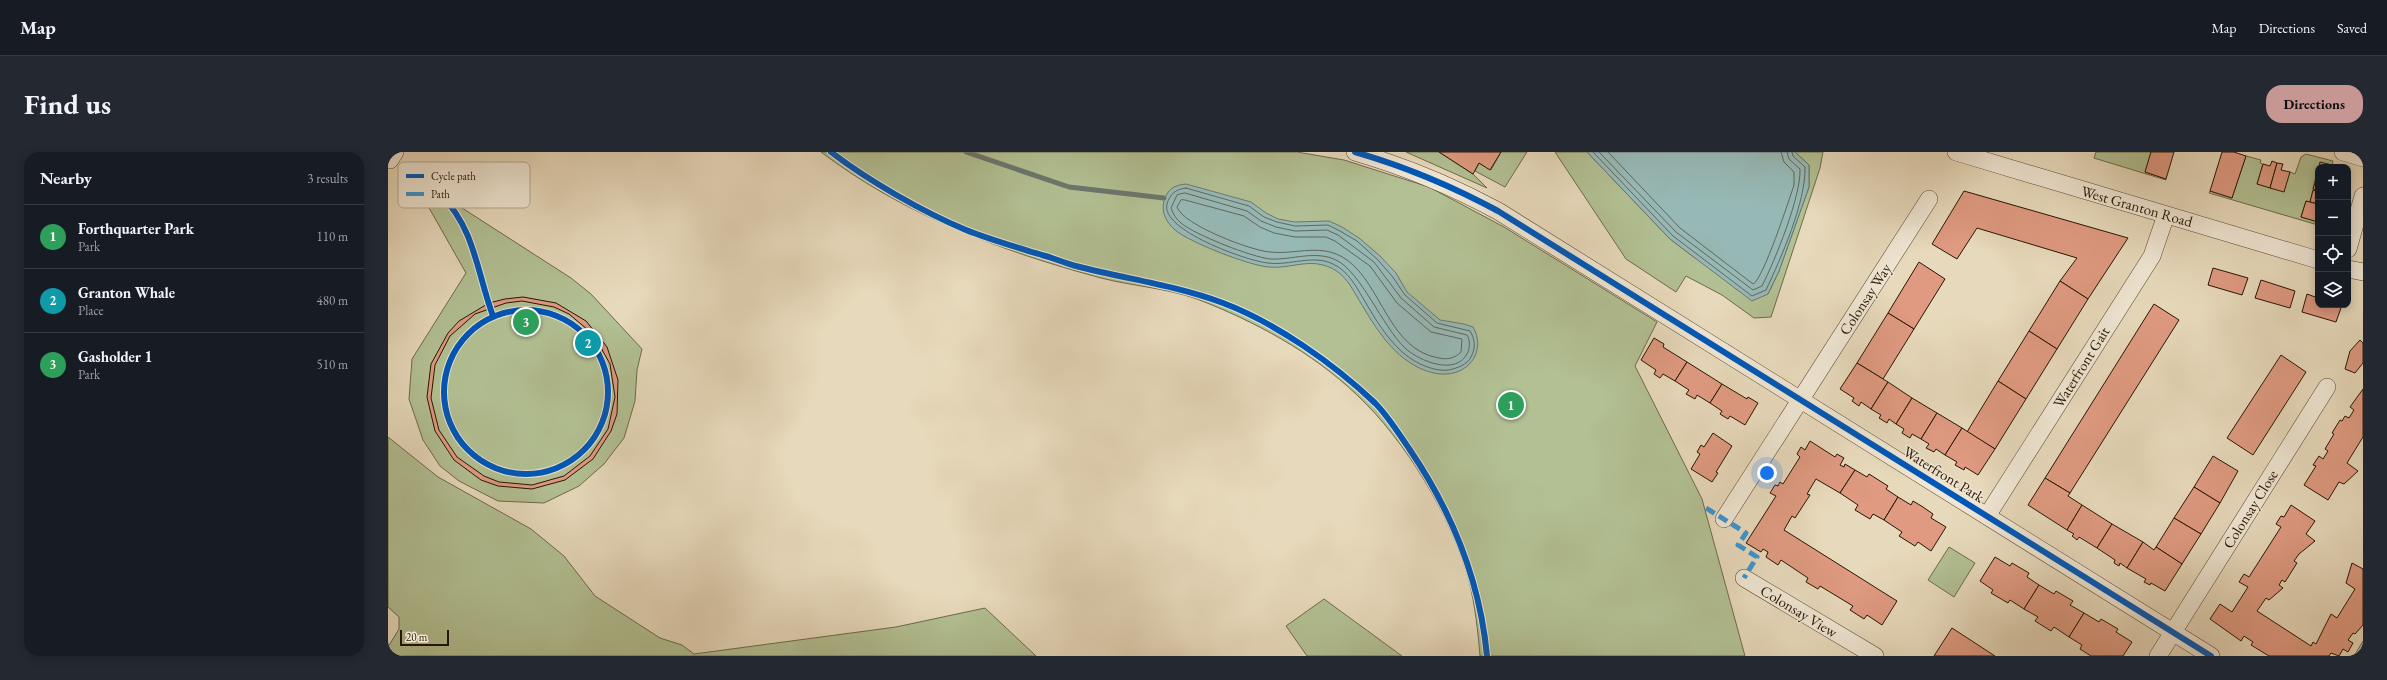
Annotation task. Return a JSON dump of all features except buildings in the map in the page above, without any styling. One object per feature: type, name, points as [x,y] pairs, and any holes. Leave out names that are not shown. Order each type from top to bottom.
[{"type":"street","name":"Waterfront Park","points":[[1355,152],[1398,164],[1440,180],[1531,231],[2211,656]]},
{"type":"street","name":"West Granton Road","points":[[1956,152],[2315,259]]},
{"type":"street","points":[[2343,152],[2363,158]]},
{"type":"street","points":[[2351,238],[2363,196]]},
{"type":"street","name":"Colonsay Way","points":[[1724,519],[1929,199]]},
{"type":"street","name":"Waterfront Gait","points":[[1987,516],[2152,256],[2166,215]]},
{"type":"street","points":[[2351,270],[2363,272]]},
{"type":"street","name":"Colonsay Close","points":[[2173,631],[2327,387]]},
{"type":"street","name":"Colonsay View","points":[[1744,578],[1875,656]]},
{"type":"street","points":[[2158,656],[2173,631]]},
{"type":"green space","points":[[821,152],[1297,152],[1344,160],[1429,187],[1504,227],[1657,322],[1635,366],[1702,499],[1745,656],[1480,656],[1476,618],[1469,581],[1451,531],[1439,506],[1425,481],[1393,434],[1340,379],[1282,339],[1240,317],[1185,295],[1101,278],[1027,256],[990,243],[920,212],[886,194]]},
{"type":"green space","points":[[1406,152],[1439,152],[1473,174],[1487,188]]},
{"type":"green space","points":[[1501,152],[1527,152],[1505,187],[1475,171],[1479,163],[1491,170]]},
{"type":"green space","points":[[1555,152],[1587,152],[1670,239],[1695,258],[1768,294],[1779,271],[1809,187],[1809,165],[1795,152],[1823,152],[1820,168],[1771,317],[1754,318],[1722,295],[1686,276],[1676,292],[1626,259]]},
{"type":"green space","points":[[2096,152],[2151,152],[2145,172],[2166,180],[2094,158]]},
{"type":"green space","points":[[2306,154],[2333,161],[2332,164],[2315,164],[2315,180],[2313,189],[2315,191],[2313,191],[2310,202],[2306,201],[2301,217],[2315,221],[2315,224],[2209,193],[2210,191],[2232,198],[2246,156],[2261,160],[2260,163],[2263,164],[2257,184],[2290,172],[2295,174],[2301,157]]},
{"type":"green space","points":[[429,208],[462,208],[571,278],[591,294],[642,349],[637,370],[635,401],[624,438],[604,464],[579,486],[544,503],[498,501],[459,481],[440,466],[423,440],[409,399],[412,359],[466,273]]},
{"type":"green space","points":[[388,437],[438,477],[531,529],[564,556],[595,596],[660,638],[682,645],[694,654],[896,627],[985,608],[1036,656],[388,656],[388,647],[399,629],[399,617],[388,607]]},
{"type":"green space","points":[[1949,547],[1975,563],[1954,597],[1928,580]]},
{"type":"green space","points":[[1324,599],[1402,656],[1307,656],[1286,626]]},
{"type":"green space","points":[[2363,641],[2363,656],[2354,656]]},
{"type":"water","points":[[1587,152],[1795,152],[1809,165],[1809,187],[1779,271],[1768,294],[1752,301],[1670,239]]},
{"type":"water","points":[[1186,184],[1251,202],[1266,213],[1278,219],[1295,222],[1329,221],[1342,227],[1359,238],[1380,256],[1396,273],[1407,292],[1440,320],[1473,327],[1477,335],[1478,343],[1474,358],[1463,369],[1455,373],[1441,374],[1417,367],[1400,355],[1383,337],[1345,278],[1335,270],[1327,266],[1310,263],[1283,267],[1260,266],[1220,253],[1182,235],[1169,224],[1164,213],[1163,205],[1167,193],[1172,188],[1178,185]]},
{"type":"waterway","points":[[966,152],[1069,187],[1164,198]]},
{"type":"marked path","points":[[1706,508],[1746,533],[1738,545],[1757,557],[1744,578]]},
{"type":"cycle path","points":[[831,152],[845,163],[896,195],[949,223],[994,240],[1072,265],[1187,291],[1223,303],[1243,311],[1284,333],[1323,359],[1375,403],[1393,425],[1410,450],[1439,498],[1462,548],[1471,574],[1478,601],[1487,656]]},
{"type":"cycle path","points":[[1355,152],[1428,177],[1498,211],[2211,656]]},
{"type":"cycle path","points":[[452,208],[461,222],[474,252],[493,316]]},
{"type":"cycle path","points":[[526,310],[557,316],[584,334],[602,361],[608,392],[602,423],[584,450],[557,468],[526,474],[495,468],[468,450],[450,423],[444,392],[450,361],[468,334],[495,316],[526,310]]},
{"type":"place","name":"Gasholder 1","points":[[526,322]]},
{"type":"place","name":"Granton Whale","points":[[588,343]]},
{"type":"place","name":"Forthquarter Park","points":[[1511,405]]}]
